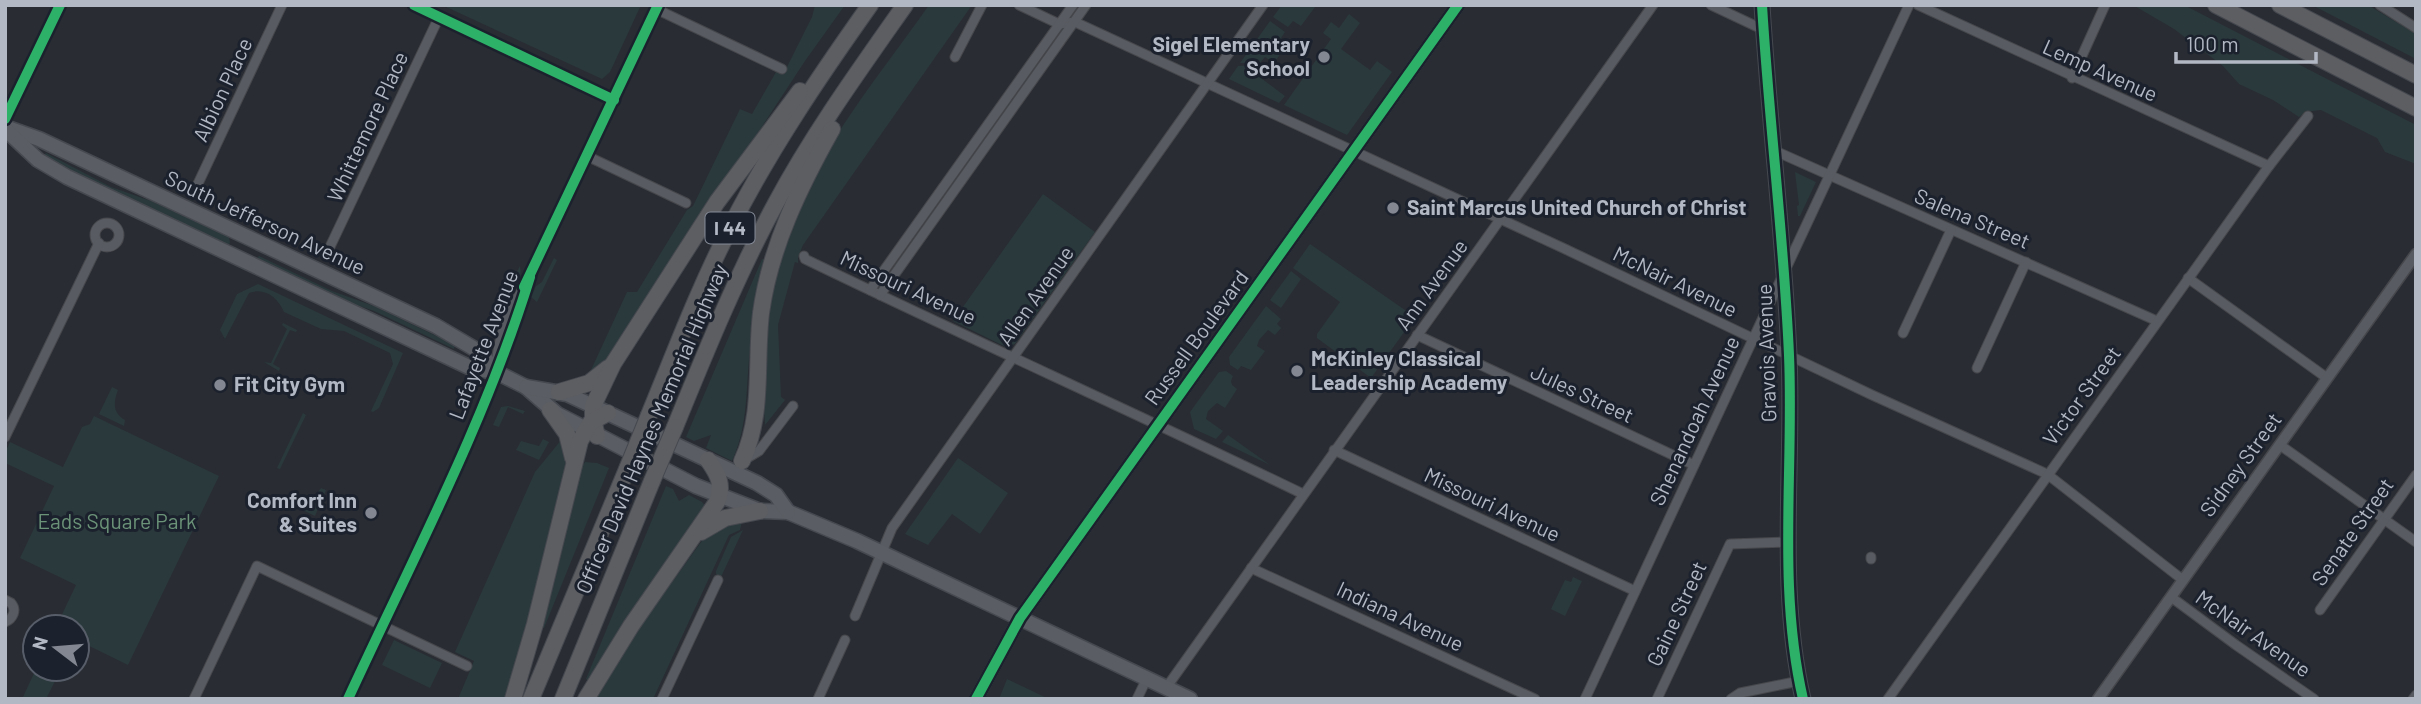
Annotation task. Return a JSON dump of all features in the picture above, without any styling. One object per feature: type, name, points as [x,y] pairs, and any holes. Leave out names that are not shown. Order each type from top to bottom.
[{"type":"highway","name":"Officer David Haynes Memorial Highway","points":[[531,699],[708,273],[729,229],[778,141],[870,5]]},
{"type":"highway","name":"Officer David Haynes Memorial Highway","points":[[563,699],[752,247],[803,156],[905,5]]},
{"type":"highway","points":[[2216,5],[2416,108]]},
{"type":"highway","points":[[2280,5],[2416,75]]},
{"type":"highway","points":[[513,699],[535,624],[574,463],[595,421],[613,364],[716,202],[794,97],[836,54]]},
{"type":"highway","points":[[739,468],[755,418],[761,314],[772,263],[796,199],[858,73]]},
{"type":"highway","points":[[559,392],[589,383],[613,364]]},
{"type":"highway","points":[[550,410],[569,440],[574,463]]},
{"type":"highway","points":[[586,699],[624,637],[693,537],[720,490],[708,460]]},
{"type":"highway","points":[[693,537],[725,518],[760,511]]},
{"type":"main road","name":"Russell Boulevard","points":[[976,699],[1000,650],[1020,618],[1458,5]]},
{"type":"main road","name":"Gravois Avenue","points":[[1762,5],[1789,356],[1790,609],[1803,699]]},
{"type":"main road","name":"South Jefferson Avenue","points":[[5,128],[38,160],[111,199],[471,368],[496,372],[526,387],[550,410],[595,421],[739,468],[776,495],[788,512]]},
{"type":"main road","name":"South Jefferson Avenue","points":[[5,128],[39,139],[436,326],[480,352],[496,372]]},
{"type":"main road","name":"South Jefferson Avenue","points":[[526,387],[559,392],[595,421],[696,485],[720,490],[760,511],[788,512],[882,553],[1189,699]]},
{"type":"main road","points":[[720,490],[739,468]]},
{"type":"street","points":[[5,119],[60,5]]},
{"type":"street","name":"Albion Place","points":[[195,190],[282,5]]},
{"type":"street","points":[[414,5],[614,100]]},
{"type":"street","points":[[955,57],[982,5]]},
{"type":"street","points":[[1019,5],[1059,24],[1074,22]]},
{"type":"street","points":[[870,290],[1073,5]]},
{"type":"street","points":[[880,295],[1086,5]]},
{"type":"street","name":"Allen Avenue","points":[[855,616],[892,528],[1263,5]]},
{"type":"street","name":"Ann Avenue","points":[[1166,688],[1653,5]]},
{"type":"street","points":[[1711,5],[1764,30]]},
{"type":"street","name":"Shenandoah Avenue","points":[[1585,699],[1909,5]]},
{"type":"street","name":"Lemp Avenue","points":[[1918,5],[2072,78],[2269,166]]},
{"type":"street","points":[[2072,78],[2105,5]]},
{"type":"street","points":[[2384,6],[2416,28]]},
{"type":"street","points":[[657,7],[782,69]]},
{"type":"street","name":"Lafayette Avenue","points":[[348,699],[481,413],[496,372],[498,345],[507,319],[530,277],[657,7]]},
{"type":"street","name":"Whittemore Place","points":[[328,251],[439,17]]},
{"type":"street","name":"McNair Avenue","points":[[1074,22],[1209,82],[1752,339],[2047,474],[2183,580]]},
{"type":"street","points":[[1001,106],[1010,112]]},
{"type":"street","name":"Victor Street","points":[[1888,699],[2157,321],[2308,116]]},
{"type":"street","name":"Salena Street","points":[[1773,150],[2157,321]]},
{"type":"street","points":[[587,156],[686,203]]},
{"type":"street","points":[[948,180],[957,187]]},
{"type":"street","points":[[1903,333],[1951,230]]},
{"type":"street","points":[[5,437],[99,243]]},
{"type":"street","name":"Sidney Street","points":[[2098,699],[2416,254]]},
{"type":"street","name":"Missouri Avenue","points":[[804,256],[805,259],[880,295],[1303,494]]},
{"type":"street","points":[[1977,368],[2026,262]]},
{"type":"street","points":[[2188,278],[2327,378]]},
{"type":"street","name":"Jules Street","points":[[1417,335],[1694,465]]},
{"type":"street","points":[[739,468],[759,451],[793,406]]},
{"type":"street","points":[[2280,445],[2416,542]]},
{"type":"street","name":"Missouri Avenue","points":[[1334,450],[1635,591]]},
{"type":"street","name":"Senate Street","points":[[2320,610],[2416,475]]},
{"type":"street","name":"Gaine Street","points":[[1657,699],[1730,544],[1789,542]]},
{"type":"street","points":[[194,699],[257,566],[467,666]]},
{"type":"street","name":"Indiana Avenue","points":[[1251,568],[1535,699]]},
{"type":"street","points":[[662,699],[718,580]]},
{"type":"street","name":"McNair Avenue","points":[[2171,597],[2314,699]]},
{"type":"street","points":[[5,600],[11,603],[14,611],[13,617],[5,622]]},
{"type":"street","points":[[818,699],[845,640]]},
{"type":"street","points":[[1137,699],[1147,678]]},
{"type":"street","points":[[1731,699],[1741,693],[1799,681]]},
{"type":"green space","points":[[442,5],[641,5],[610,72],[602,79]]},
{"type":"green space","points":[[815,5],[845,5],[805,61],[609,360],[585,378],[627,292],[637,292],[687,210],[693,206],[740,109],[752,114],[776,72],[785,71],[812,17]]},
{"type":"green space","points":[[929,5],[972,5],[803,245],[798,263],[795,262],[778,325],[781,397],[785,400],[765,425],[764,396],[770,312],[780,260],[791,226],[803,196],[834,139]]},
{"type":"green space","points":[[1282,5],[1315,7],[1301,26],[1293,21],[1288,27],[1273,17]]},
{"type":"green space","points":[[2133,5],[2184,5],[2416,125],[2416,164],[2385,152],[2377,138],[2321,110],[2305,112],[2299,117],[2273,100],[2239,84],[2223,66],[2174,29]]},
{"type":"green space","points":[[2312,5],[2368,5],[2416,34],[2416,59]]},
{"type":"green space","points":[[1349,14],[1360,23],[1341,49],[1370,70],[1377,61],[1392,72],[1347,135],[1284,105],[1331,39],[1323,33],[1331,22],[1339,28]]},
{"type":"green space","points":[[1270,21],[1285,32],[1281,38],[1288,43],[1274,63],[1265,57],[1260,63],[1240,63]]},
{"type":"green space","points":[[1238,66],[1258,67],[1254,73],[1285,96],[1279,103],[1229,79]]},
{"type":"green space","points":[[46,153],[111,187],[151,201],[229,237],[230,243],[227,246],[79,176],[44,156]]},
{"type":"green space","points":[[1795,172],[1816,182],[1800,216],[1798,216]]},
{"type":"green space","points":[[1043,194],[1095,232],[1015,344],[1006,347],[953,321]]},
{"type":"green space","points":[[1310,244],[1415,317],[1371,378],[1317,338],[1317,334],[1340,302],[1293,268]]},
{"type":"green space","points":[[259,256],[332,291],[374,306],[455,345],[454,349],[374,311],[333,297],[256,259]]},
{"type":"green space","points":[[554,258],[557,260],[537,302],[531,297]]},
{"type":"green space","points":[[762,259],[767,260],[751,342],[742,432],[732,461],[706,448],[711,435],[694,441],[686,437]]},
{"type":"green space","points":[[520,266],[519,281],[507,291],[504,289],[512,272],[516,273]]},
{"type":"green space","points":[[1291,271],[1301,279],[1281,308],[1270,300]]},
{"type":"green space","points":[[258,284],[403,353],[379,408],[371,411],[393,364],[390,353],[344,331],[321,329],[284,312],[275,298],[266,293],[249,293],[225,339],[220,330],[237,294]]},
{"type":"green space","points":[[1266,306],[1281,319],[1277,324],[1281,328],[1275,335],[1268,330],[1259,340],[1257,346],[1265,351],[1251,370],[1241,366],[1238,370],[1230,365],[1229,357]]},
{"type":"green space","points":[[283,323],[297,330],[290,330],[273,364],[280,368],[279,371],[264,362],[271,363],[287,329]]},
{"type":"green space","points":[[1226,371],[1233,376],[1232,385],[1237,389],[1225,408],[1217,403],[1208,411],[1206,419],[1223,431],[1216,439],[1194,429],[1190,412],[1219,372]]},
{"type":"green space","points":[[112,387],[118,390],[115,407],[125,420],[124,426],[99,414]]},
{"type":"green space","points":[[508,406],[525,411],[523,414],[508,407],[499,427],[493,425],[501,407]]},
{"type":"green space","points":[[303,413],[306,415],[280,469],[277,468]]},
{"type":"green space","name":"Eads Square Park","points":[[94,416],[219,476],[128,665],[91,647],[91,613],[63,613],[76,585],[20,558],[54,486],[5,463],[5,453],[10,442],[63,467],[82,427],[90,424]]},
{"type":"green space","points":[[1228,435],[1270,465],[1222,442]]},
{"type":"green space","points":[[543,439],[549,442],[539,460],[516,450],[521,441],[539,446]]},
{"type":"green space","points":[[562,439],[569,457],[508,699],[458,699],[474,661],[455,652],[535,472]]},
{"type":"green space","points":[[958,458],[1008,493],[980,534],[952,514],[928,545],[905,534]]},
{"type":"green space","points":[[585,462],[609,468],[544,628],[539,626],[574,479]]},
{"type":"green space","points":[[666,486],[673,489],[679,501],[689,495],[707,508],[590,681],[586,679]]},
{"type":"green space","points":[[321,488],[326,490],[315,516],[290,504],[294,498],[313,498]]},
{"type":"green space","points":[[742,522],[740,530],[729,535],[653,699],[594,699],[629,642],[704,538],[719,526]]},
{"type":"green space","points":[[743,530],[721,577],[716,571],[731,537]]},
{"type":"green space","points":[[1573,577],[1582,581],[1565,616],[1551,609],[1565,580],[1571,582]]},
{"type":"green space","points":[[394,640],[442,663],[430,688],[382,665]]},
{"type":"green space","points":[[1007,679],[1049,699],[999,699]]},
{"type":"green space","points":[[29,683],[54,683],[46,699],[22,699]]},
{"type":"cycle path","points":[[5,119],[60,5]]},
{"type":"cycle path","points":[[414,5],[614,100]]},
{"type":"cycle path","points":[[524,287],[658,5]]},
{"type":"cycle path","points":[[976,699],[1020,618],[1458,5]]},
{"type":"cycle path","points":[[1762,5],[1789,355],[1788,571],[1795,656],[1803,699]]},
{"type":"cycle path","points":[[348,699],[470,438],[492,385],[530,277]]},
{"type":"place","name":"Sigel Elementary School","points":[[1324,57]]},
{"type":"place","name":"Saint Marcus United Church of Christ","points":[[1393,208]]},
{"type":"place","name":"McKinley Classical Leadership Academy","points":[[1297,371]]},
{"type":"place","name":"Fit City Gym","points":[[220,385]]},
{"type":"place","name":"Comfort Inn & Suites","points":[[371,513]]}]
